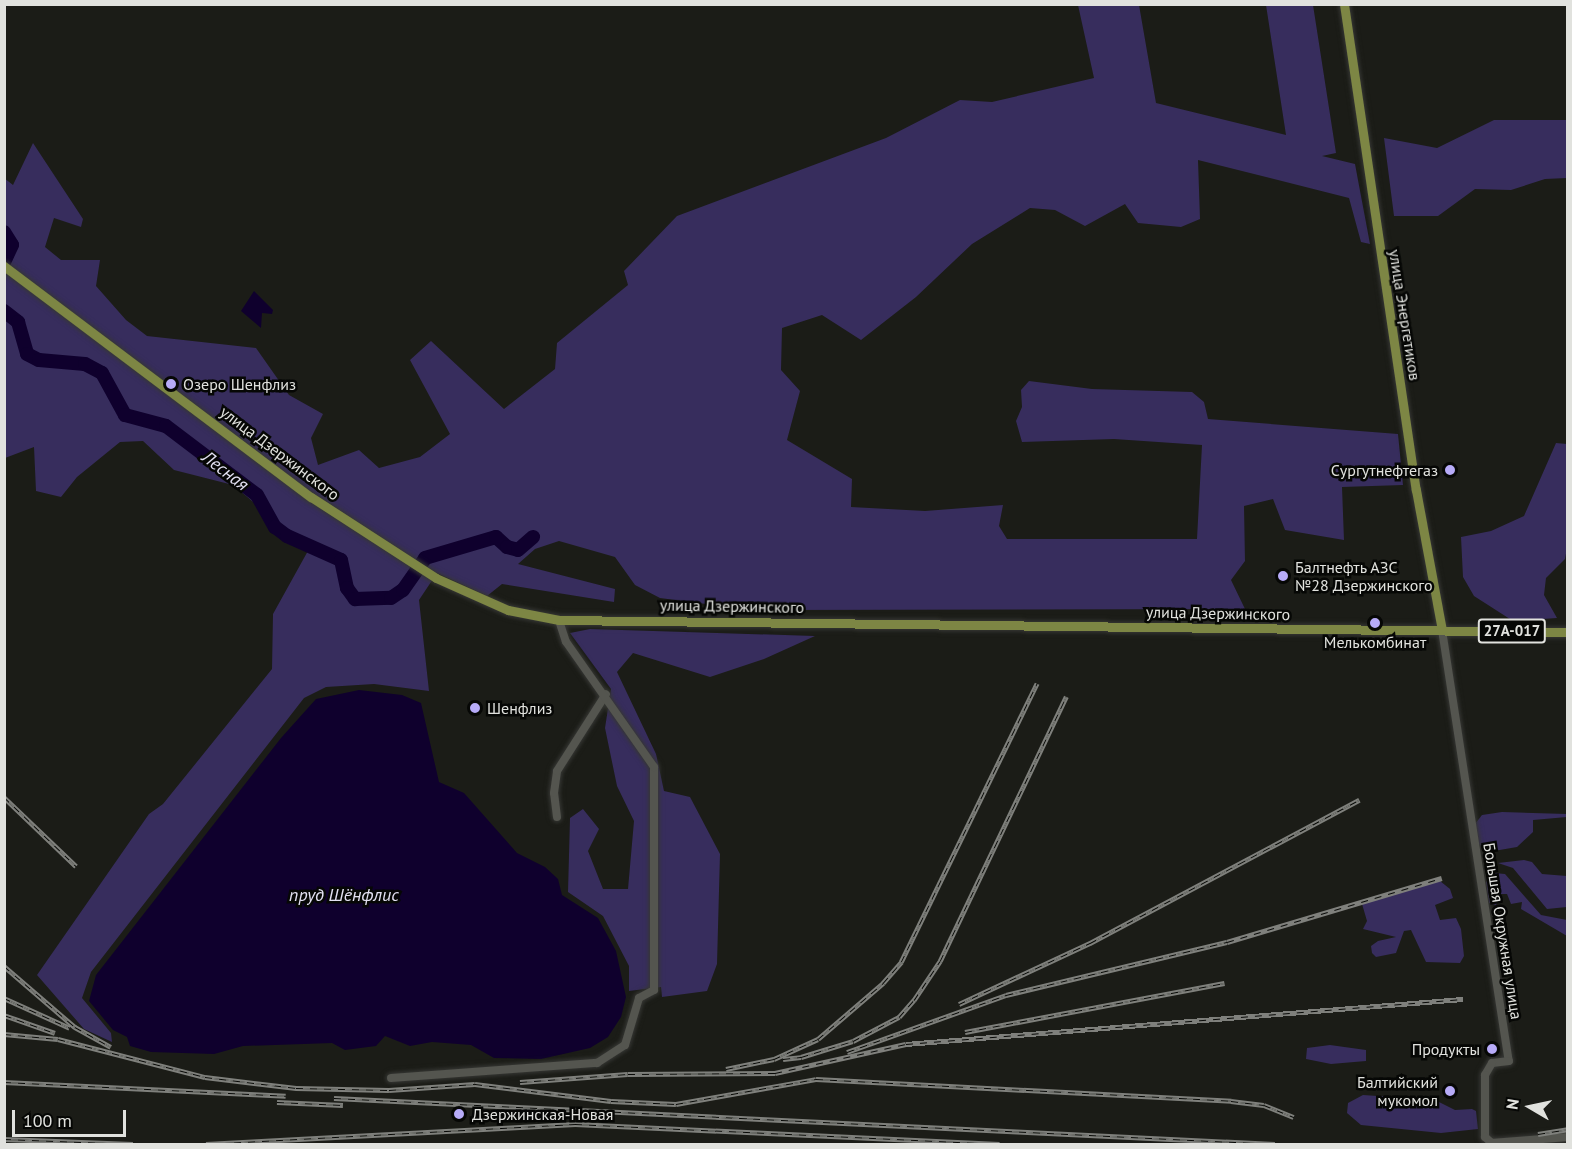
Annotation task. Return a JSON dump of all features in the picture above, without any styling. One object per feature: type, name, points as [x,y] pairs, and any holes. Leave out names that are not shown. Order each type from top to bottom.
[{"type":"main road","name":"улица Энергетиков","points":[[1344,4],[1416,490],[1442,630]]},
{"type":"main road","name":"улица Дзержинского","points":[[5,266],[311,497],[422,568],[498,606],[559,620],[1568,632]]},
{"type":"street","points":[[391,1078],[597,1063],[625,1045],[639,998],[654,990],[654,767],[606,694],[566,642],[559,620]]},
{"type":"street","name":"Большая Окружная улица","points":[[1442,630],[1509,1061],[1492,1063],[1485,1076],[1485,1137],[1492,1143],[1568,1137]]},
{"type":"street","points":[[557,818],[554,793],[557,771],[606,694]]},
{"type":"shaded area","points":[[1078,5],[1139,5],[1156,103],[1286,135],[1266,5],[1313,5],[1336,153],[1322,156],[1355,164],[1370,244],[1361,242],[1349,198],[1198,160],[1200,219],[1181,227],[1138,223],[1125,204],[1085,226],[1055,210],[1030,208],[972,244],[916,297],[861,340],[822,315],[782,328],[781,370],[800,391],[787,440],[852,479],[851,507],[925,511],[1003,505],[999,526],[1007,539],[1197,539],[1202,445],[1114,439],[1022,442],[1016,421],[1022,407],[1021,390],[1029,381],[1092,389],[1192,392],[1204,402],[1208,419],[1398,434],[1403,485],[1342,487],[1344,540],[1285,530],[1273,499],[1244,506],[1245,561],[1231,580],[1245,609],[769,610],[706,604],[660,598],[635,585],[615,557],[559,541],[535,549],[518,564],[615,589],[614,602],[502,584],[487,596],[437,573],[419,600],[429,691],[374,684],[326,687],[304,698],[91,972],[82,998],[111,1033],[112,1042],[84,1029],[37,975],[149,814],[163,804],[272,669],[273,614],[309,549],[233,485],[174,470],[143,441],[120,442],[77,477],[61,497],[36,491],[34,447],[5,458],[4,178],[13,185],[33,143],[83,219],[81,227],[54,218],[45,247],[61,260],[100,260],[96,286],[126,320],[147,336],[256,348],[289,395],[323,414],[311,438],[318,465],[359,450],[379,468],[420,457],[450,434],[410,360],[431,341],[504,409],[555,369],[557,343],[628,285],[624,271],[677,216],[886,138],[960,100],[992,102],[1094,78]]},
{"type":"shaded area","points":[[1494,120],[1567,120],[1567,178],[1545,179],[1511,190],[1475,189],[1438,216],[1394,216],[1384,138],[1437,148]]},
{"type":"shaded area","points":[[1556,443],[1567,444],[1567,548],[1565,559],[1546,578],[1544,595],[1557,618],[1513,621],[1474,596],[1463,577],[1461,537],[1491,531],[1524,516]]},
{"type":"shaded area","points":[[590,629],[815,636],[764,659],[710,677],[633,653],[617,672],[656,754],[664,791],[690,797],[720,854],[717,964],[707,991],[662,997],[661,987],[629,991],[629,966],[603,916],[568,892],[570,818],[583,809],[599,829],[588,851],[603,889],[628,889],[634,821],[617,786],[605,728],[611,689],[570,633]]},
{"type":"shaded area","points":[[1502,812],[1567,814],[1567,817],[1533,820],[1533,832],[1517,847],[1488,852],[1479,844],[1475,824],[1482,815]]},
{"type":"shaded area","points":[[1524,860],[1532,862],[1542,874],[1567,876],[1567,907],[1547,909],[1513,868],[1498,863]]},
{"type":"shaded area","points":[[1494,873],[1505,874],[1541,915],[1567,920],[1567,936],[1521,909],[1522,902],[1511,904],[1507,894],[1501,894],[1496,905],[1489,903],[1486,882]]},
{"type":"shaded area","points":[[1440,881],[1450,889],[1453,898],[1435,905],[1440,920],[1456,918],[1461,929],[1464,956],[1460,963],[1426,962],[1411,930],[1404,931],[1396,953],[1376,957],[1372,953],[1371,946],[1378,941],[1396,937],[1363,929],[1367,921],[1362,904]]},
{"type":"shaded area","points":[[1330,1045],[1366,1050],[1366,1061],[1331,1064],[1306,1059],[1307,1048]]},
{"type":"shaded area","points":[[1363,1095],[1435,1100],[1455,1110],[1472,1109],[1476,1111],[1478,1129],[1441,1133],[1361,1125],[1347,1113],[1348,1103]]},
{"type":"water","points":[[254,291],[273,310],[272,314],[262,313],[261,328],[241,311]]},
{"type":"water","name":"пруд Шёнфлис","points":[[359,690],[402,695],[421,703],[439,782],[464,793],[517,853],[545,867],[558,879],[562,895],[598,918],[616,951],[626,997],[621,1017],[608,1037],[590,1048],[541,1059],[494,1058],[471,1045],[432,1042],[410,1046],[385,1036],[376,1046],[345,1050],[332,1043],[243,1046],[214,1054],[151,1052],[130,1046],[127,1037],[113,1030],[89,1001],[96,975],[281,738],[316,699]]},
{"type":"waterway","name":"Лесная","points":[[4,232],[12,245],[4,262]]},
{"type":"waterway","name":"Лесная","points":[[4,311],[18,322],[27,354],[39,360],[85,364],[102,373],[125,415],[166,426],[257,495],[275,527],[287,536],[341,560],[347,588],[355,599],[391,598],[403,590],[425,558],[496,537],[507,547],[518,550],[533,537]]},
{"type":"railway","points":[[726,1069],[774,1059],[818,1039],[883,983],[901,962],[1037,683]]},
{"type":"railway","points":[[783,1059],[801,1057],[853,1041],[899,1017],[914,1000],[940,961],[1066,697]]},
{"type":"railway","points":[[4,797],[76,866]]},
{"type":"railway","points":[[959,1004],[1090,943],[1359,800]]},
{"type":"railway","points":[[847,1052],[1006,995],[1227,942],[1442,878]]},
{"type":"railway","points":[[4,966],[75,1027],[111,1047]]},
{"type":"railway","points":[[965,1032],[1224,983]]},
{"type":"railway","points":[[4,998],[70,1028]]},
{"type":"railway","points":[[520,1082],[628,1074],[775,1073],[906,1044],[1463,999]]},
{"type":"railway","points":[[4,1015],[55,1033]]},
{"type":"railway","points":[[4,1034],[58,1039],[205,1077],[296,1088],[389,1090],[475,1084],[611,1101],[676,1104],[816,1079],[1231,1101],[1264,1105],[1294,1117]]},
{"type":"railway","points":[[4,1082],[286,1096]]},
{"type":"railway","points":[[334,1098],[1275,1144]]},
{"type":"railway","points":[[277,1102],[343,1105]]},
{"type":"railway","points":[[206,1144],[575,1124],[1000,1144]]},
{"type":"railway","points":[[1538,1134],[1568,1129]]},
{"type":"railway","points":[[4,1139],[133,1144]]},
{"type":"place","name":"Озеро Шенфлиз","points":[[171,384]]},
{"type":"place","name":"Сургутнефтегаз","points":[[1450,470]]},
{"type":"place","name":"Балтнефть АЗС №28 Дзержинского","points":[[1283,576]]},
{"type":"place","name":"Мелькомбинат","points":[[1375,623]]},
{"type":"place","name":"Шенфлиз","points":[[475,708]]},
{"type":"place","name":"Продукты","points":[[1492,1049]]},
{"type":"place","name":"Балтийский мукомол","points":[[1450,1091]]},
{"type":"place","name":"Дзержинская-Новая","points":[[459,1114]]}]
